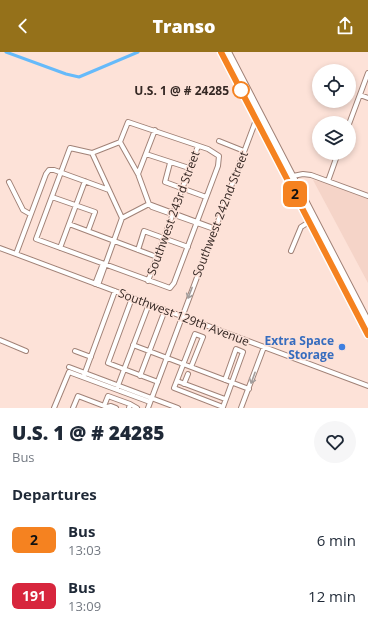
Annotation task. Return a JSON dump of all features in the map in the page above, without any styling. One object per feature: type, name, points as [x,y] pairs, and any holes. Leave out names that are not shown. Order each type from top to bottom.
[{"type":"highway","points":[[224,53],[242,85],[250,94],[368,322]]},
{"type":"highway","points":[[224,53],[256,120],[368,335]]},
{"type":"highway","points":[[269,145],[275,150],[286,172],[293,176]]},
{"type":"highway","points":[[293,176],[293,184],[310,222]]},
{"type":"street","points":[[352,116],[368,73]]},
{"type":"street","points":[[360,95],[368,98]]},
{"type":"street","name":"Southwest 242nd Street","points":[[148,408],[259,112]]},
{"type":"street","points":[[128,122],[155,130],[211,150],[219,156],[218,166],[188,247],[171,287],[166,288],[36,239],[70,148],[92,153],[120,142],[128,122]]},
{"type":"street","points":[[138,174],[155,130]]},
{"type":"street","points":[[219,141],[244,150]]},
{"type":"street","points":[[120,142],[138,174],[149,204]]},
{"type":"street","name":"Southwest 243rd Street","points":[[148,281],[198,146]]},
{"type":"street","points":[[92,153],[121,217],[96,284]]},
{"type":"street","points":[[146,154],[189,168]]},
{"type":"street","points":[[328,181],[336,160]]},
{"type":"street","points":[[170,163],[164,181],[206,197]]},
{"type":"street","points":[[16,254],[30,214],[49,170],[61,172],[109,190]]},
{"type":"street","points":[[293,176],[310,174],[368,196]]},
{"type":"street","points":[[60,248],[85,181]]},
{"type":"street","points":[[9,182],[23,210],[30,214]]},
{"type":"street","points":[[52,197],[95,212],[88,231]]},
{"type":"street","points":[[121,217],[149,204],[214,229]]},
{"type":"street","points":[[291,251],[301,227],[310,222]]},
{"type":"street","points":[[69,224],[157,257]]},
{"type":"street","points":[[138,250],[144,231],[188,247]]},
{"type":"street","name":"Southwest 129th Avenue","points":[[0,248],[368,386]]},
{"type":"street","points":[[84,375],[115,291]]},
{"type":"street","points":[[132,298],[108,363],[158,382]]},
{"type":"street","points":[[117,388],[149,304]]},
{"type":"street","points":[[140,376],[165,310]]},
{"type":"street","points":[[191,367],[203,337],[195,334],[174,388],[223,407],[243,352],[236,349],[225,380]]},
{"type":"street","points":[[0,340],[26,351]]},
{"type":"street","points":[[133,345],[248,389]]},
{"type":"street","points":[[241,408],[264,347]]},
{"type":"street","points":[[75,351],[91,357]]},
{"type":"street","points":[[69,367],[84,375],[117,388],[178,408]]},
{"type":"street","points":[[54,408],[67,373],[84,375]]},
{"type":"street","points":[[184,384],[188,374]]},
{"type":"street","points":[[177,381],[225,399]]},
{"type":"street","points":[[73,408],[78,396],[104,406],[116,408]]},
{"type":"street","points":[[104,406],[108,396],[129,406],[137,408]]},
{"type":"shaded area","points":[[313,180],[327,183],[368,199],[368,283]]},
{"type":"waterway","points":[[6,52],[66,74],[79,77],[138,52]]},
{"type":"bus line","name":"2","points":[[221,52],[368,335]]},
{"type":"place","name":"U.S. 1 @ # 24285","points":[[241,90]]},
{"type":"place","name":"Extra Space Storage","points":[[342,347]]}]
